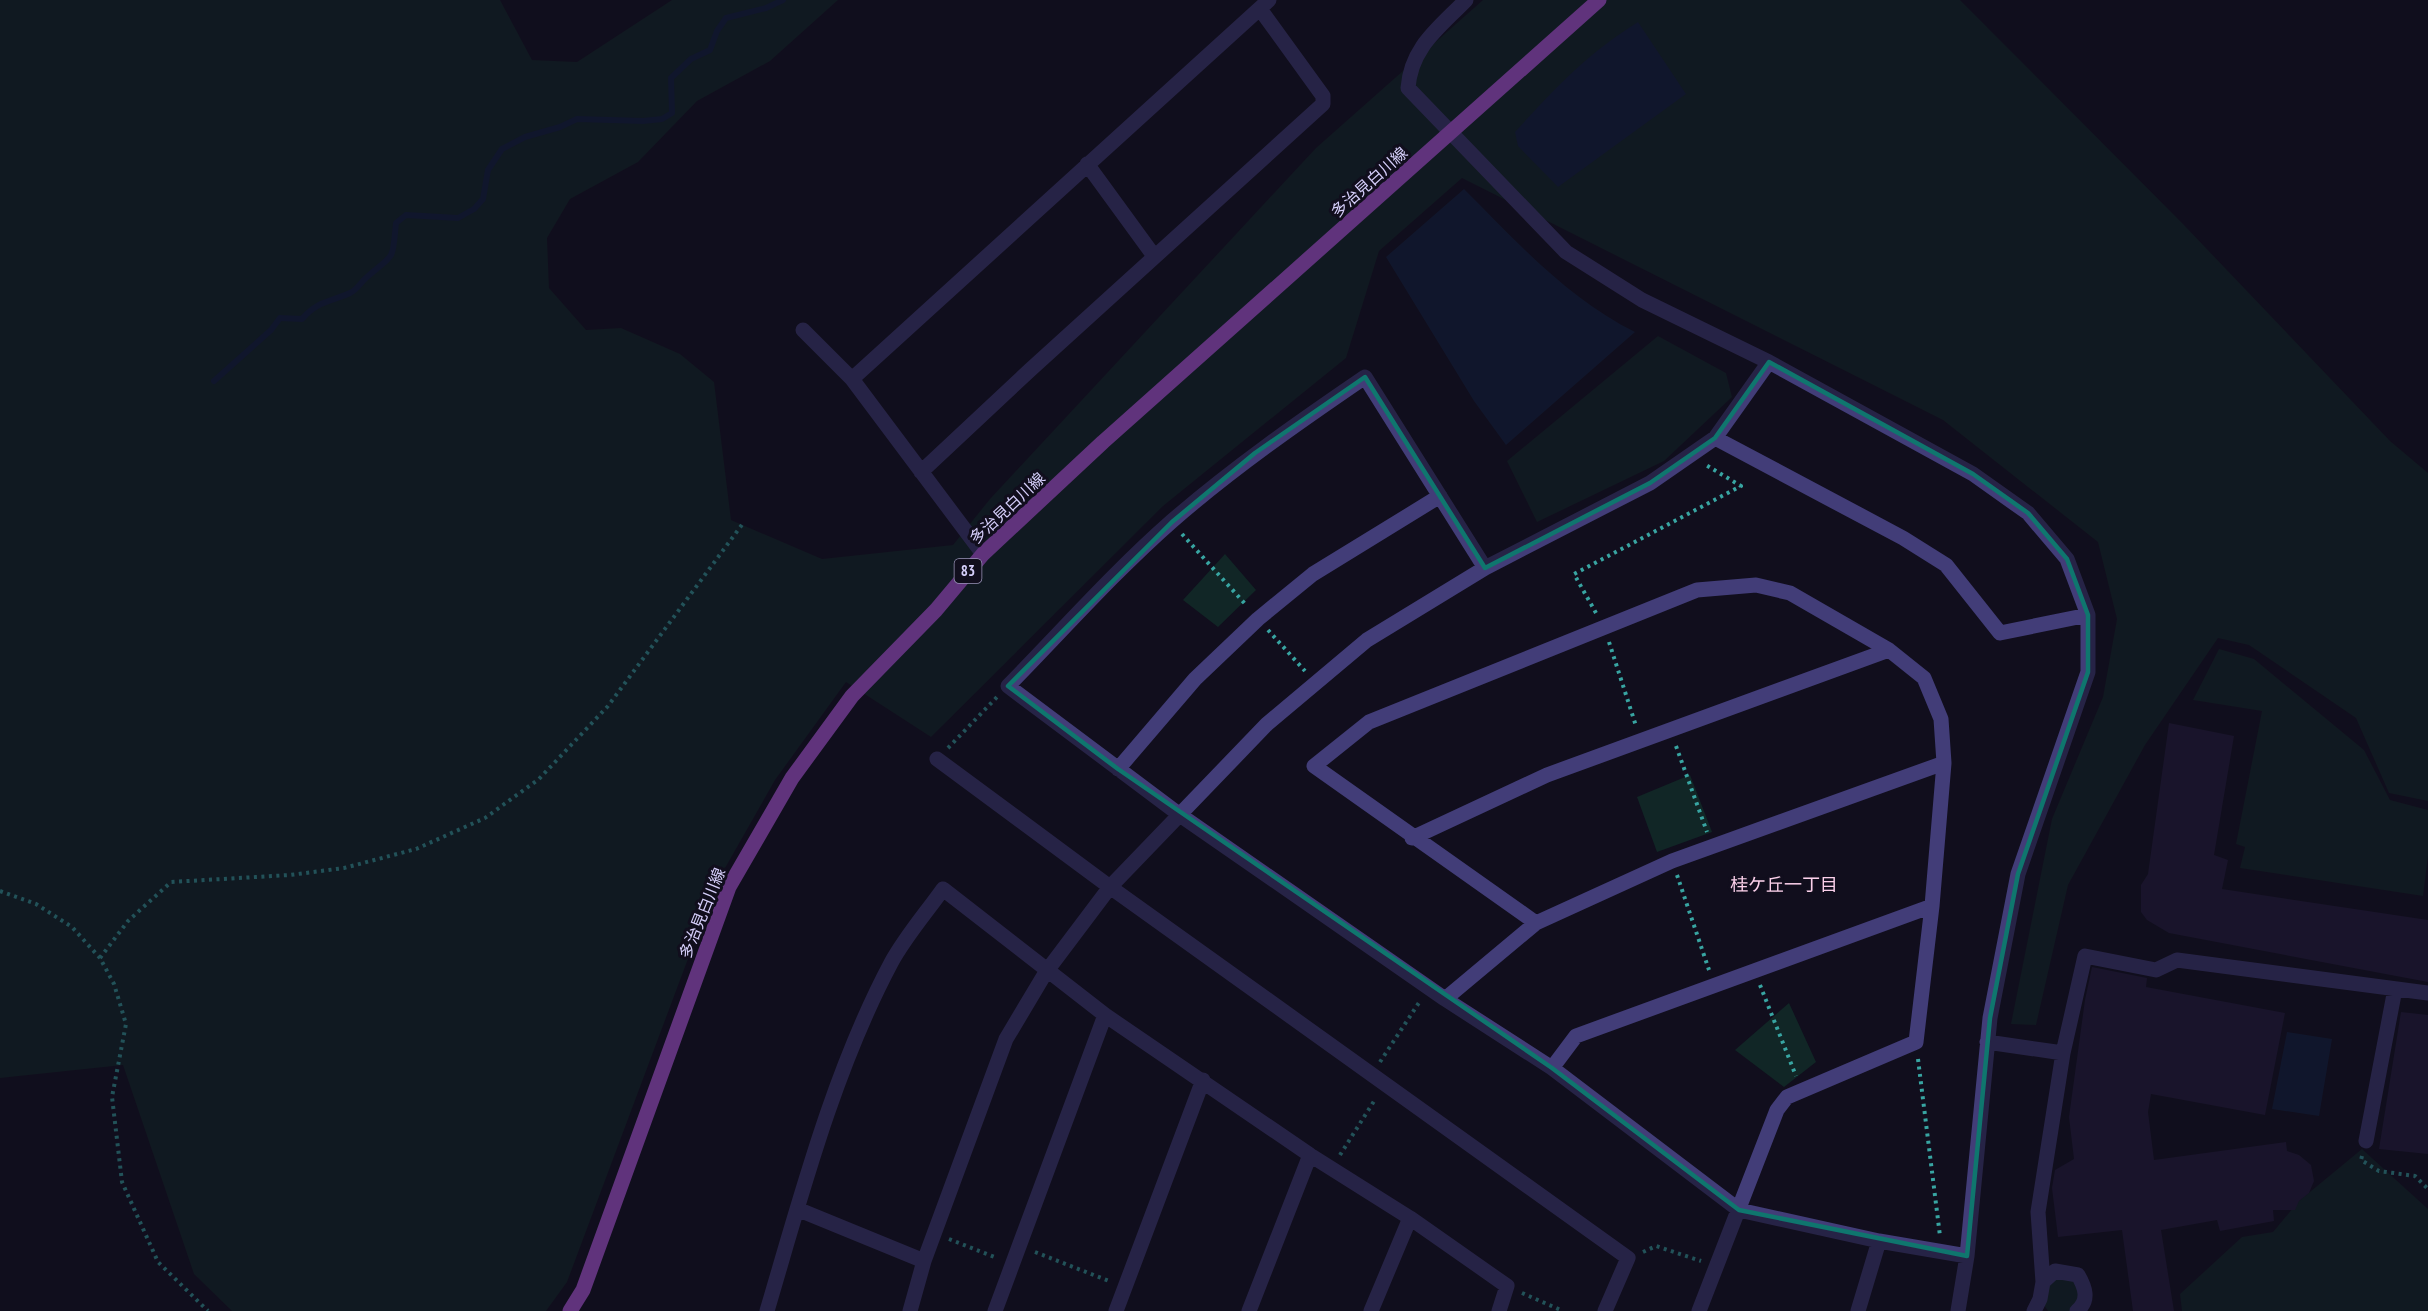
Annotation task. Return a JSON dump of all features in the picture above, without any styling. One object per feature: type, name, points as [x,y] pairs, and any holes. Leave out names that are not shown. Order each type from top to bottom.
[{"type":"main road","name":"多治見白川線","points":[[570,1311],[583,1290],[729,888],[792,778],[852,696],[936,610],[983,554],[1103,442],[1599,0]]},
{"type":"street","points":[[1466,0],[1416,53],[1409,72],[1408,88],[1453,132],[1502,188],[1566,252],[1642,300],[1770,362],[1973,474],[2028,513],[2067,559],[2088,615],[2088,672],[2018,874],[1988,1042],[1967,1256],[1958,1311]]},
{"type":"street","points":[[852,379],[1264,4],[1323,96],[1323,104],[1154,256],[921,472]]},
{"type":"street","points":[[1087,164],[1154,256]]},
{"type":"street","points":[[803,330],[852,379],[983,554]]},
{"type":"street","points":[[910,1311],[924,1261],[1006,1039],[1046,972],[1110,887],[1266,724],[1367,640],[1485,568],[1650,483],[1715,438],[1770,362]]},
{"type":"street","points":[[1485,568],[1365,377],[1255,453],[1172,522],[1108,582],[1008,686],[1180,815],[1444,999],[1552,1068],[1739,1210],[1967,1256]]},
{"type":"street","points":[[1715,438],[1903,538],[1946,565],[2000,633],[2088,615]]},
{"type":"street","points":[[1118,769],[1195,679],[1258,619],[1313,574],[1440,496]]},
{"type":"street","points":[[1536,923],[1412,838],[1314,766],[1370,722],[1697,590],[1756,585],[1790,593],[1890,650],[1924,678],[1941,719],[1944,764],[1932,906],[1916,1042],[1787,1097],[1777,1110],[1699,1311]]},
{"type":"street","points":[[1412,838],[1547,775],[1890,650]]},
{"type":"street","points":[[937,759],[1110,887],[1628,1258],[1605,1311]]},
{"type":"street","points":[[1444,999],[1536,923],[1672,861],[1944,764]]},
{"type":"street","points":[[767,1311],[797,1209],[841,1076],[891,962],[943,889],[1105,1016],[1203,1080],[1310,1155],[1410,1218],[1507,1287],[1499,1311]]},
{"type":"street","points":[[1552,1068],[1576,1036],[1932,906]]},
{"type":"street","points":[[2040,1307],[2043,1281],[2038,1212],[2063,1053],[2085,956],[2156,970],[2177,960],[2428,993]]},
{"type":"street","points":[[2366,1141],[2395,989]]},
{"type":"street","points":[[994,1311],[1105,1016]]},
{"type":"street","points":[[1988,1042],[2063,1053]]},
{"type":"street","points":[[1116,1311],[1203,1080]]},
{"type":"street","points":[[1249,1311],[1310,1155]]},
{"type":"street","points":[[797,1209],[924,1261]]},
{"type":"street","points":[[1371,1311],[1410,1218]]},
{"type":"street","points":[[1858,1311],[1879,1240]]},
{"type":"street","points":[[2043,1281],[2055,1271],[2078,1275],[2086,1289],[2083,1306],[2077,1311]]},
{"type":"path","points":[[1641,741],[1604,628],[1574,574],[1741,486],[1690,455]]},
{"type":"path","points":[[100,958],[128,921],[171,882],[290,875],[344,868],[416,849],[485,818],[539,779],[608,706],[744,522]]},
{"type":"path","points":[[1172,522],[1315,683]]},
{"type":"path","points":[[937,759],[1008,686]]},
{"type":"path","points":[[1670,730],[1713,846]]},
{"type":"path","points":[[1672,861],[1714,985]]},
{"type":"path","points":[[0,891],[36,904],[72,927],[100,958],[114,984],[126,1024],[112,1097],[122,1182],[158,1262],[208,1311]]},
{"type":"path","points":[[1755,971],[1802,1090]]},
{"type":"path","points":[[1332,1168],[1428,987]]},
{"type":"path","points":[[1916,1042],[1942,1252]]},
{"type":"path","points":[[2366,1141],[2361,1160],[2379,1171],[2415,1176],[2428,1190]]},
{"type":"path","points":[[934,1233],[1010,1264]]},
{"type":"path","points":[[1017,1245],[1125,1288]]},
{"type":"path","points":[[1628,1258],[1656,1246],[1716,1266]]},
{"type":"path","points":[[1507,1287],[1563,1311]]},
{"type":"highlighted area","points":[[1769,362],[1973,474],[2028,513],[2067,559],[2088,615],[2088,672],[2018,874],[1990,1018],[1967,1256],[1739,1210],[1552,1068],[1118,769],[1008,686],[1172,522],[1255,453],[1365,377],[1485,568],[1650,483],[1715,438]]},
{"type":"green space","points":[[0,0],[500,0],[532,60],[577,62],[672,0],[838,0],[770,61],[697,101],[638,162],[570,199],[547,238],[549,288],[586,330],[621,328],[680,354],[714,382],[731,520],[822,559],[953,545],[990,499],[1316,148],[1483,0],[1960,0],[2183,224],[2390,441],[2428,473],[2428,801],[2389,793],[2356,718],[2249,645],[2218,638],[2145,745],[2068,885],[2036,1025],[2011,1024],[2052,819],[2103,697],[2117,619],[2098,542],[1943,420],[1462,178],[1379,251],[1346,358],[1163,506],[931,737],[846,682],[775,780],[716,884],[567,1282],[546,1311],[232,1311],[194,1274],[123,1065],[0,1078]]},
{"type":"green space","points":[[1658,336],[1726,373],[1732,397],[1664,461],[1537,522],[1507,461]]},
{"type":"green space","points":[[1225,554],[1256,590],[1218,627],[1183,600]]},
{"type":"green space","points":[[2219,649],[2254,659],[2364,750],[2390,800],[2428,810],[2428,856],[2423,896],[2240,868],[2245,847],[2236,844],[2262,711],[2193,700]]},
{"type":"green space","points":[[1690,775],[1712,832],[1657,852],[1637,797]]},
{"type":"green space","points":[[1789,1003],[1816,1062],[1784,1087],[1735,1050]]},
{"type":"green space","points":[[2362,1149],[2428,1209],[2428,1311],[2182,1311],[2180,1294],[2242,1237],[2273,1232],[2299,1201]]},
{"type":"green space","points":[[2055,1271],[2086,1289],[2077,1311],[2048,1311],[2040,1299]]},
{"type":"water","points":[[1638,22],[1686,94],[1558,187],[1518,146],[1515,132],[1572,72],[1603,46]]},
{"type":"water","points":[[1464,189],[1523,249],[1565,286],[1587,303],[1635,332],[1506,445],[1474,401],[1386,257]]},
{"type":"water","points":[[2287,1032],[2332,1039],[2319,1116],[2272,1109]]},
{"type":"building","points":[[2169,723],[2234,736],[2214,855],[2228,860],[2222,889],[2428,920],[2428,982],[2169,933],[2147,920],[2141,912],[2141,885],[2148,874]]},
{"type":"building","points":[[2092,967],[2147,978],[2146,987],[2285,1013],[2265,1115],[2151,1094],[2148,1112],[2154,1160],[2286,1142],[2287,1151],[2299,1155],[2311,1165],[2314,1181],[2309,1193],[2299,1201],[2295,1210],[2273,1210],[2274,1221],[2220,1231],[2217,1220],[2161,1230],[2174,1311],[2133,1311],[2122,1230],[2058,1237],[2052,1188],[2055,1170],[2074,1159],[2069,1117],[2085,1000]]},
{"type":"building","points":[[2401,1012],[2428,1015],[2428,1154],[2379,1149]]},
{"type":"waterway","points":[[214,381],[271,330],[280,318],[302,319],[319,305],[355,290],[391,255],[396,223],[406,215],[458,218],[474,209],[483,199],[488,170],[502,149],[525,137],[560,127],[577,119],[643,121],[662,119],[672,113],[671,78],[691,59],[710,50],[717,31],[726,18],[766,8],[783,0]]},
{"type":"district","name":"桂ケ丘一丁目","points":[[1784,885]]}]
